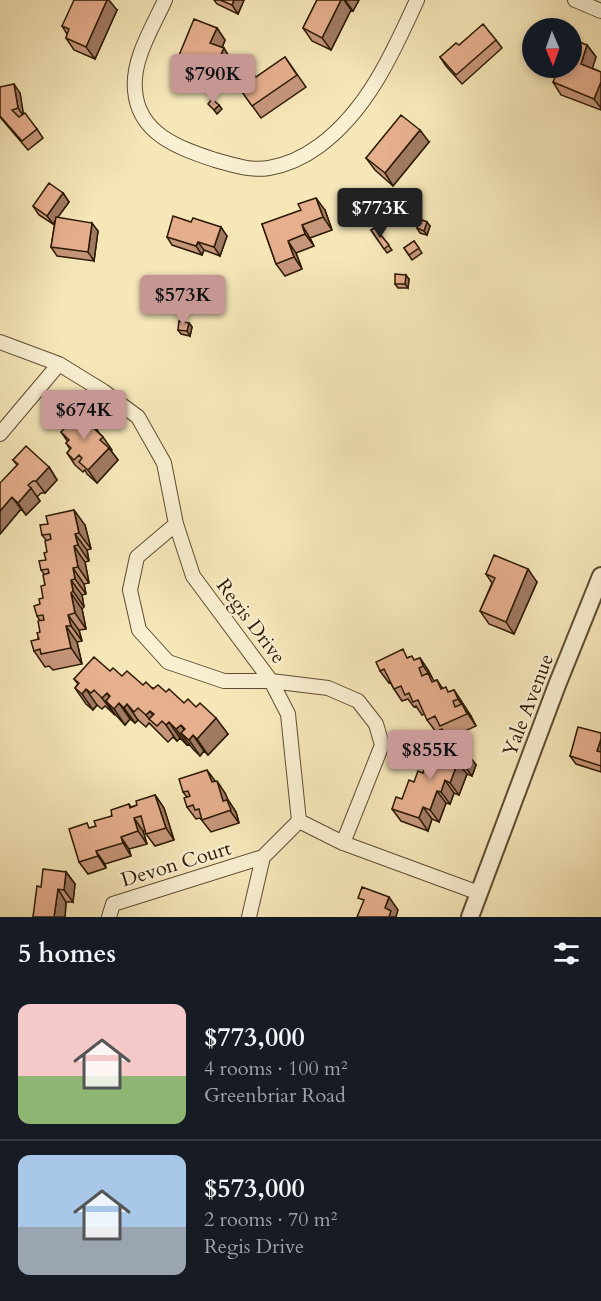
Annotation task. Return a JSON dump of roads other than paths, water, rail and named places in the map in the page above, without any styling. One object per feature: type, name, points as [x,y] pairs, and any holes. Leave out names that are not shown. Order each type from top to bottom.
[{"type":"street","points":[[165,0],[136,70],[135,91],[140,111],[150,127],[168,142],[187,151],[244,169],[268,168],[292,162],[318,147],[338,129],[357,108],[382,71],[417,0]]},
{"type":"street","points":[[575,0],[601,11]]},
{"type":"street","name":"Regis Drive","points":[[0,342],[59,364],[103,391],[138,417],[164,463],[176,524],[193,576],[271,681],[288,714],[299,821]]},
{"type":"street","points":[[0,434],[59,364]]},
{"type":"street","points":[[176,524],[137,557],[130,590],[139,630],[168,662],[224,681],[271,681],[327,688],[358,701],[376,724],[382,745],[343,843]]},
{"type":"street","name":"Yale Avenue","points":[[470,917],[557,685],[601,576]]},
{"type":"street","points":[[299,821],[343,843],[478,893]]},
{"type":"street","name":"Devon Court","points":[[109,917],[113,904],[263,857],[299,821]]},
{"type":"street","name":"Devon Court","points":[[249,917],[263,857]]}]
